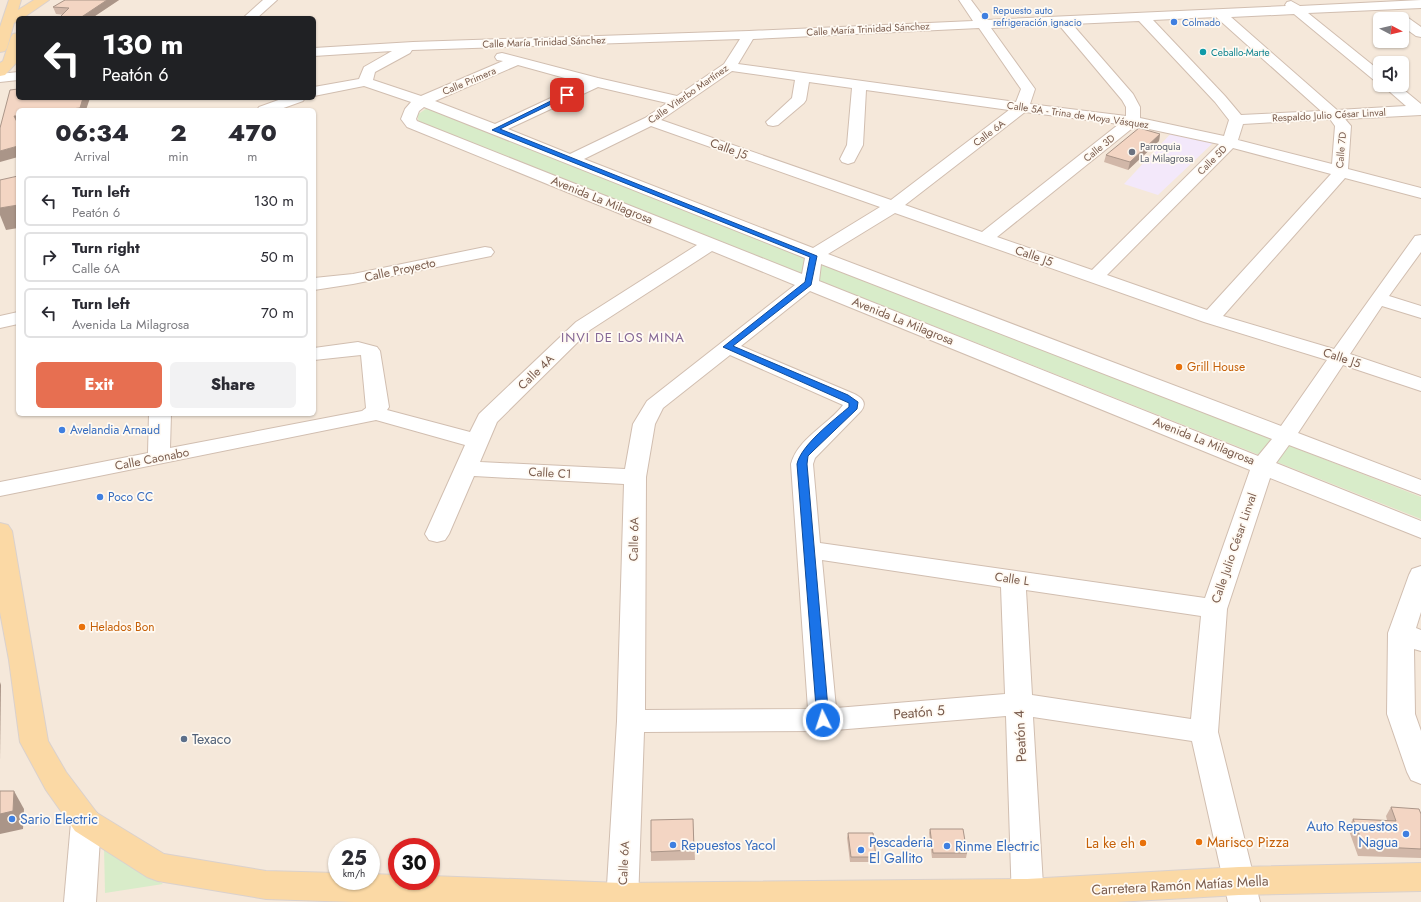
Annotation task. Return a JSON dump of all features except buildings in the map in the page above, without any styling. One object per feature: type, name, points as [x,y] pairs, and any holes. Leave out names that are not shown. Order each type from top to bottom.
[{"type":"main road","points":[[0,48],[5,23],[15,0]]},
{"type":"main road","points":[[17,16],[43,0]]},
{"type":"main road","points":[[32,16],[55,0]]},
{"type":"main road","points":[[5,23],[16,16]]},
{"type":"main road","points":[[0,72],[9,63],[16,42]]},
{"type":"main road","name":"Carretera Ramón Matías Mella","points":[[0,531],[8,593],[22,660],[34,742],[56,781],[86,822],[158,867],[266,885],[495,897],[622,900],[1028,898],[1241,892],[1421,877]]},
{"type":"street","points":[[251,16],[271,0]]},
{"type":"street","points":[[965,0],[1028,89],[1022,108]]},
{"type":"street","points":[[1285,0],[1373,72]]},
{"type":"street","name":"Calle María Trinidad Sánchez","points":[[316,52],[413,46],[749,35],[982,23],[1421,4]]},
{"type":"street","points":[[1380,5],[1390,12]]},
{"type":"street","name":"Calle 7D","points":[[1210,318],[1340,172],[1339,160],[1342,145],[1343,126],[1334,115],[1219,13]]},
{"type":"street","points":[[1142,16],[1220,99],[1237,120]]},
{"type":"street","points":[[1062,20],[1129,100],[1133,106],[1135,114],[1132,121]]},
{"type":"street","points":[[1409,25],[1421,33]]},
{"type":"street","name":"Calle Viterbo Martínez","points":[[571,159],[650,121],[729,67],[749,35]]},
{"type":"street","points":[[453,45],[596,82],[679,101]]},
{"type":"street","points":[[365,82],[369,70],[413,46]]},
{"type":"street","name":"Calle Primera","points":[[422,101],[516,61]]},
{"type":"street","name":"Calle 5A - Trina de Moya Vásquez","points":[[729,67],[1022,108],[1132,121],[1230,142],[1421,193]]},
{"type":"street","points":[[0,72],[16,76]]},
{"type":"street","points":[[773,122],[799,100],[803,77]]},
{"type":"street","points":[[316,91],[365,82],[422,101],[814,256],[1421,488]]},
{"type":"street","points":[[495,130],[596,82]]},
{"type":"street","points":[[848,159],[855,145],[859,85]]},
{"type":"street","points":[[1398,92],[1421,111]]},
{"type":"street","points":[[270,108],[292,100]]},
{"type":"street","name":"Avenida La Milagrosa","points":[[422,101],[412,109],[409,115],[408,119],[412,124],[1263,465],[1421,530]]},
{"type":"street","name":"Calle 6A","points":[[814,256],[892,207],[1022,108]]},
{"type":"street","name":"Respaldo Julio César Linval","points":[[1237,120],[1421,111]]},
{"type":"street","name":"Calle 5D","points":[[1095,277],[1230,142],[1237,120]]},
{"type":"street","name":"Calle J5","points":[[650,121],[1210,318],[1339,357],[1421,385]]},
{"type":"street","name":"Calle 3D","points":[[984,239],[1132,121]]},
{"type":"street","name":"Calle 4A","points":[[437,534],[486,420],[583,326],[711,244]]},
{"type":"street","name":"Calle Julio César Linval","points":[[1241,892],[1204,732],[1214,609],[1263,465],[1286,436],[1378,298],[1420,245]]},
{"type":"street","name":"Calle Proyecto","points":[[316,284],[353,280],[485,252]]},
{"type":"street","points":[[809,283],[814,256]]},
{"type":"street","name":"Calle 6A","points":[[622,900],[631,721],[635,477],[644,424],[654,405],[809,283]]},
{"type":"street","points":[[1378,298],[1421,312]]},
{"type":"street","points":[[0,322],[16,318]]},
{"type":"street","points":[[727,347],[845,396],[854,402],[854,408],[804,456],[802,464],[823,720]]},
{"type":"street","points":[[316,354],[358,348],[370,351],[378,407],[374,413],[478,441]]},
{"type":"street","name":"Calle Caonabo","points":[[0,489],[159,457],[303,421],[368,416],[374,413]]},
{"type":"street","points":[[159,457],[160,416]]},
{"type":"street","name":"Calle C1","points":[[466,468],[635,477]]},
{"type":"street","name":"Calle L","points":[[810,550],[1214,609]]},
{"type":"street","points":[[1421,575],[1411,637],[1411,714],[1421,772]]},
{"type":"street","name":"Peatón 4","points":[[1013,579],[1028,898]]},
{"type":"street","name":"Peatón 5","points":[[631,721],[823,720],[1019,704],[1204,732]]},
{"type":"street","points":[[80,902],[86,822]]},
{"type":"shaded area","points":[[0,0],[1421,0],[1421,902],[0,902]]},
{"type":"shaded area","points":[[1174,130],[1214,142],[1158,195],[1124,184]]},
{"type":"green space","points":[[427,108],[1421,497],[1421,519],[419,122],[417,115]]},
{"type":"green space","points":[[104,846],[163,884],[105,893]]},
{"type":"place","name":"Repuesto auto refrigeración ignacio","points":[[985,16]]},
{"type":"place","name":"Colmado","points":[[1174,22]]},
{"type":"place","name":"Ceballo-Marte","points":[[1203,52]]},
{"type":"place","name":"Parroquia La Milagrosa","points":[[1132,152]]},
{"type":"place","name":"Grill House","points":[[1179,367]]},
{"type":"place","name":"Avelandia Arnaud","points":[[62,430]]},
{"type":"place","name":"Poco CC","points":[[100,497]]},
{"type":"place","name":"Helados Bon","points":[[82,627]]},
{"type":"place","name":"Texaco","points":[[184,739]]},
{"type":"place","name":"Sario Electric","points":[[12,819]]},
{"type":"place","name":"Auto Repuestos Nagua","points":[[1406,834]]},
{"type":"place","name":"Marisco Pizza","points":[[1199,842]]},
{"type":"place","name":"La ke eh","points":[[1143,843]]},
{"type":"place","name":"Repuestos Yacol","points":[[673,845]]},
{"type":"place","name":"Rinme Electric","points":[[947,846]]},
{"type":"place","name":"Pescaderia El Gallito","points":[[861,850]]},
{"type":"district","name":"INVI DE LOS MINA","points":[[623,337]]},
{"type":"route","points":[[567,95],[495,130],[814,256],[809,283],[727,347],[845,396],[854,402],[854,408],[810,448],[804,456],[802,464],[823,720]]}]
